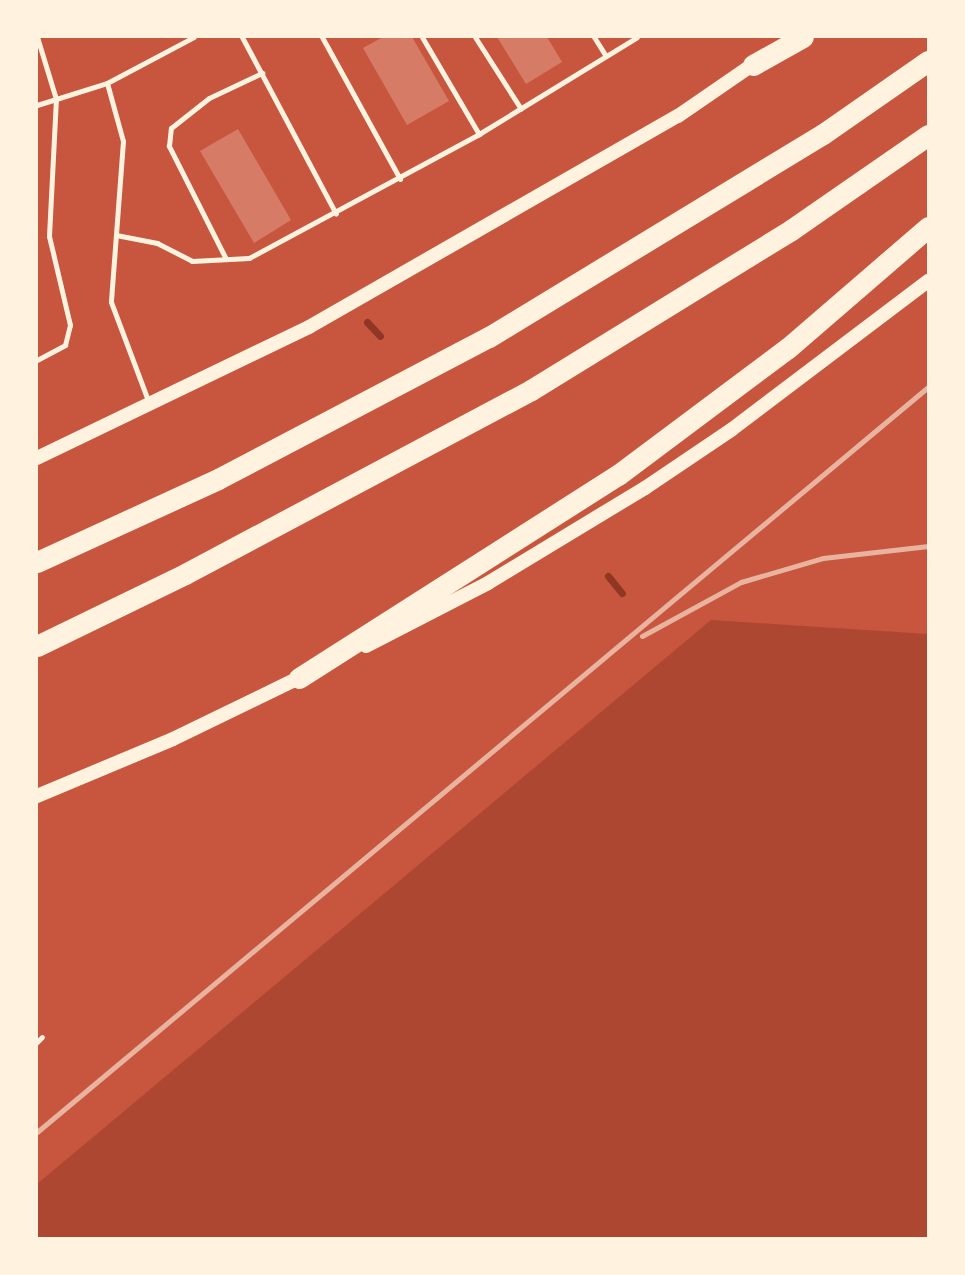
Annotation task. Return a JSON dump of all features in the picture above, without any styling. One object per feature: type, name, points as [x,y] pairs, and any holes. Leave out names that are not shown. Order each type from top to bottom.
[{"type":"highway","points":[[753,65],[803,37]]},
{"type":"highway","points":[[37,562],[218,479],[489,337],[823,134],[928,61]]},
{"type":"highway","points":[[37,646],[185,574],[531,390],[791,230],[928,135]]},
{"type":"highway","points":[[299,678],[618,475],[788,348],[928,227]]},
{"type":"main road","points":[[37,458],[151,406],[425,263],[678,116],[794,37]]},
{"type":"main road","points":[[37,796],[173,739],[418,620],[580,530],[731,430],[928,281]]},
{"type":"lane","points":[[37,37],[56,99],[49,236],[70,337],[56,352],[37,360]]},
{"type":"lane","points":[[37,105],[107,83],[194,37]]},
{"type":"lane","points":[[242,37],[336,214]]},
{"type":"lane","points":[[322,37],[400,179]]},
{"type":"lane","points":[[422,37],[479,134]]},
{"type":"lane","points":[[475,37],[521,109]]},
{"type":"lane","points":[[594,37],[606,56]]},
{"type":"lane","points":[[116,235],[157,243],[192,261],[249,258],[400,179],[521,109],[637,37]]},
{"type":"lane","points":[[226,259],[169,146],[171,128],[209,98],[262,73]]},
{"type":"lane","points":[[107,83],[123,141],[111,302],[151,406]]},
{"type":"shaded area","points":[[711,620],[928,634],[928,1238],[37,1238],[37,1184]]},
{"type":"building","points":[[383,37],[412,37],[449,101],[407,125],[363,48]]},
{"type":"building","points":[[497,37],[547,37],[562,62],[526,84]]},
{"type":"building","points":[[238,129],[291,220],[254,243],[200,151]]},
{"type":"waterway","points":[[367,322],[380,336]]},
{"type":"waterway","points":[[608,576],[622,593]]},
{"type":"railway","points":[[37,1132],[928,387]]},
{"type":"railway","points":[[642,636],[741,582],[823,558],[928,546]]}]
